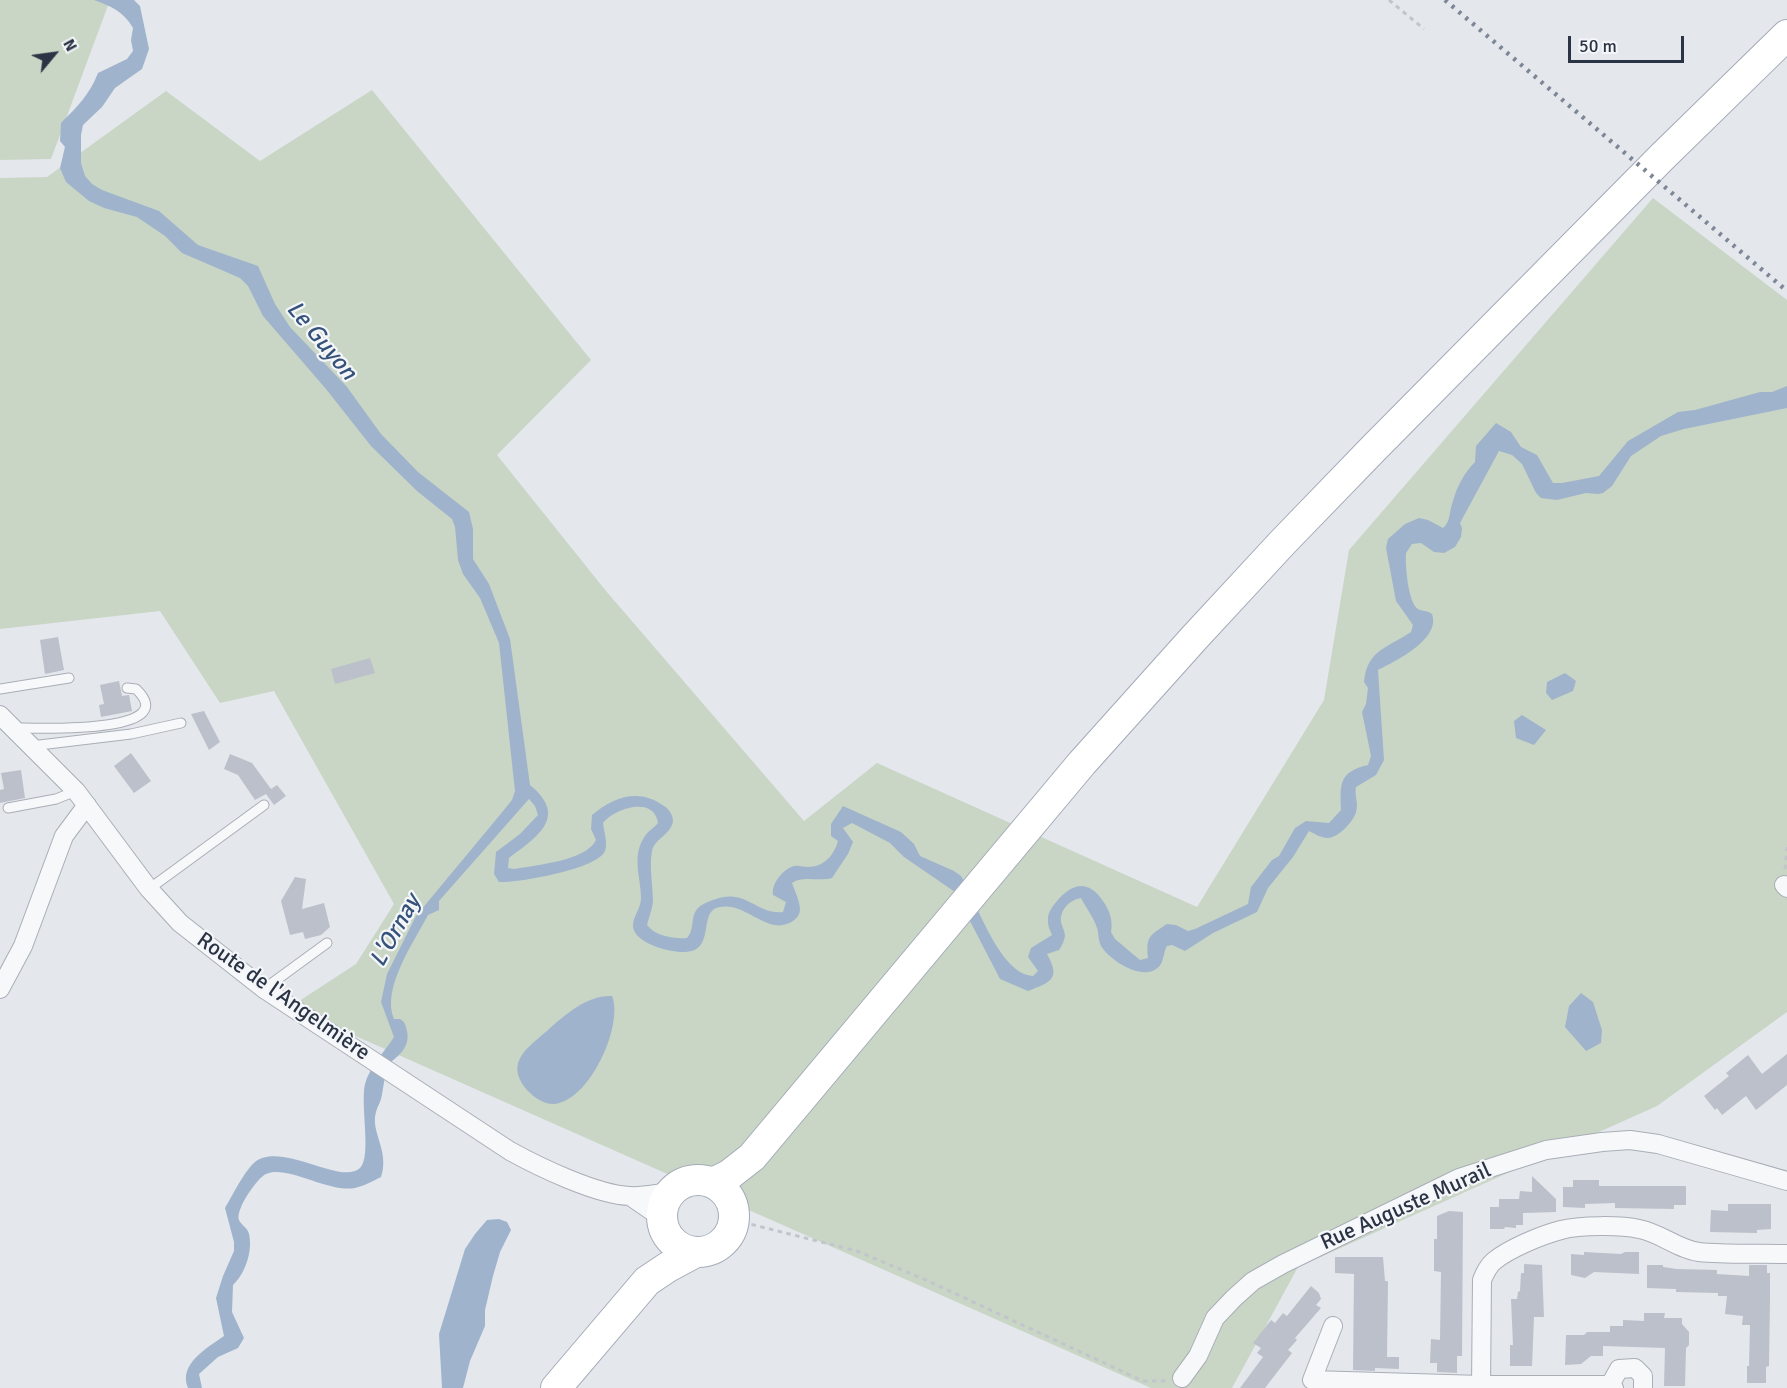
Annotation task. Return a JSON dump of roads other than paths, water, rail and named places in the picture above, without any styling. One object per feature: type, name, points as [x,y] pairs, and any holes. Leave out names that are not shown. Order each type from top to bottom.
[{"type":"main road","points":[[556,1388],[647,1281],[668,1266],[696,1252],[717,1247],[725,1240],[731,1231],[726,1203],[729,1175],[752,1157],[1082,763],[1195,637],[1282,542],[1662,157],[1787,35]]},
{"type":"main road","points":[[647,1281],[657,1260],[666,1214],[680,1185],[702,1180],[726,1203]]},
{"type":"main road","points":[[666,1214],[678,1246],[696,1252]]},
{"type":"street","name":"Route de l'Angelmière","points":[[7,722],[81,798],[149,889],[180,922],[264,989],[510,1151],[540,1168],[602,1191],[630,1196],[666,1214]]},
{"type":"street","points":[[0,989],[23,946],[64,836],[81,798]]},
{"type":"street","name":"Rue Auguste Murail","points":[[1182,1377],[1198,1356],[1215,1318],[1253,1281],[1459,1178],[1546,1150],[1630,1140],[1658,1144],[1787,1181]]},
{"type":"street","name":"Route de l'Angelmière","points":[[630,1196],[666,1214]]},
{"type":"street","points":[[1481,1386],[1482,1280],[1494,1261],[1514,1249],[1560,1230],[1574,1227],[1609,1227],[1638,1228],[1655,1233],[1681,1248],[1699,1252],[1787,1254]]},
{"type":"street","points":[[1333,1326],[1310,1384],[1612,1386],[1618,1369],[1635,1368],[1643,1376],[1643,1388]]},
{"type":"lane","points":[[0,689],[69,678]]},
{"type":"lane","points":[[7,722],[80,728],[122,723],[140,714],[145,704],[144,696],[136,689],[127,688]]},
{"type":"lane","points":[[31,746],[131,734],[181,723]]},
{"type":"lane","points":[[8,808],[56,799],[81,798]]},
{"type":"lane","points":[[149,889],[264,805]]},
{"type":"lane","points":[[264,989],[327,943]]},
{"type":"water","points":[[94,0],[134,0],[140,6],[149,49],[142,69],[115,88],[102,107],[83,125],[81,163],[85,176],[102,190],[159,211],[198,245],[258,266],[275,304],[290,327],[347,387],[381,434],[418,472],[469,512],[473,529],[473,559],[489,584],[510,639],[530,785],[541,796],[547,807],[548,817],[545,826],[530,842],[509,858],[508,868],[547,864],[582,853],[596,840],[591,829],[592,815],[600,808],[627,797],[646,797],[655,800],[669,810],[673,821],[672,826],[656,843],[652,851],[653,902],[647,925],[650,929],[665,936],[687,938],[697,909],[707,902],[725,897],[743,899],[765,910],[783,912],[786,902],[773,895],[776,882],[790,868],[819,865],[831,855],[838,841],[831,836],[831,824],[843,806],[901,832],[914,844],[920,856],[961,876],[999,950],[1021,972],[1033,976],[1038,971],[1028,957],[1031,948],[1052,935],[1048,919],[1050,910],[1069,890],[1081,886],[1092,889],[1098,894],[1109,912],[1111,932],[1115,939],[1140,960],[1148,958],[1150,937],[1167,924],[1176,925],[1188,931],[1248,904],[1251,887],[1272,860],[1279,856],[1295,828],[1306,821],[1329,823],[1341,810],[1343,780],[1351,771],[1368,765],[1371,756],[1362,712],[1366,704],[1368,688],[1364,682],[1369,663],[1386,646],[1411,632],[1413,625],[1396,601],[1386,548],[1388,539],[1405,524],[1419,518],[1443,528],[1446,525],[1459,485],[1475,462],[1476,446],[1496,423],[1511,432],[1521,447],[1537,455],[1553,483],[1562,483],[1599,476],[1628,441],[1678,412],[1695,410],[1760,392],[1772,392],[1787,386],[1787,408],[1684,429],[1661,436],[1631,456],[1612,486],[1598,494],[1586,493],[1557,500],[1541,498],[1536,493],[1522,464],[1512,455],[1499,451],[1460,523],[1461,537],[1455,547],[1444,553],[1434,552],[1421,543],[1412,544],[1406,553],[1412,599],[1418,609],[1432,614],[1433,623],[1430,632],[1415,648],[1378,670],[1384,760],[1376,775],[1356,787],[1355,816],[1341,832],[1332,837],[1323,837],[1309,831],[1293,857],[1268,888],[1257,912],[1213,933],[1185,951],[1172,945],[1167,946],[1161,964],[1155,970],[1138,971],[1112,958],[1101,946],[1096,924],[1081,898],[1073,901],[1064,910],[1061,918],[1065,934],[1063,942],[1059,950],[1047,954],[1053,969],[1048,982],[1028,991],[1000,979],[955,892],[904,857],[890,843],[852,823],[843,828],[853,842],[832,878],[801,879],[792,883],[800,910],[791,922],[775,925],[741,910],[720,907],[709,915],[704,938],[695,950],[679,952],[662,949],[638,937],[633,924],[641,898],[638,851],[645,836],[658,823],[655,814],[649,809],[633,807],[608,818],[603,823],[605,851],[599,858],[588,864],[556,874],[499,882],[494,874],[496,852],[520,834],[538,815],[529,799],[439,901],[439,910],[428,915],[395,980],[391,1007],[394,1019],[404,1022],[407,1040],[402,1052],[389,1066],[376,1112],[376,1127],[383,1159],[381,1177],[355,1188],[333,1187],[296,1175],[274,1172],[266,1174],[257,1181],[240,1209],[239,1220],[248,1232],[250,1248],[244,1269],[233,1285],[232,1312],[244,1338],[238,1348],[218,1357],[199,1374],[202,1388],[188,1388],[187,1371],[191,1364],[203,1351],[224,1336],[216,1298],[234,1251],[234,1242],[225,1208],[251,1166],[266,1157],[295,1159],[339,1172],[351,1172],[360,1168],[366,1142],[365,1084],[394,1037],[381,1002],[387,974],[416,916],[512,800],[515,791],[499,643],[480,598],[463,574],[458,560],[455,527],[452,519],[417,491],[371,446],[326,389],[263,316],[248,286],[240,278],[182,253],[165,236],[137,217],[104,208],[89,201],[66,182],[60,168],[65,147],[60,141],[61,123],[87,94],[98,73],[127,59],[133,51],[131,40],[133,28],[126,18],[116,10]]},
{"type":"water","points":[[1565,673],[1576,681],[1573,691],[1552,700],[1546,693],[1547,682]]},
{"type":"water","points":[[1522,715],[1546,730],[1534,745],[1516,738],[1514,721]]},
{"type":"water","points":[[1581,993],[1593,1002],[1602,1030],[1601,1043],[1586,1051],[1565,1027],[1569,1006]]},
{"type":"water","points":[[612,996],[613,1025],[608,1043],[591,1077],[579,1091],[566,1100],[553,1104],[543,1102],[529,1092],[521,1082],[518,1073],[518,1065],[525,1051],[577,1007],[594,999]]},
{"type":"water","points":[[499,1219],[507,1222],[511,1230],[500,1252],[493,1276],[485,1310],[485,1326],[470,1361],[463,1388],[442,1388],[439,1334],[465,1249],[487,1220]]},
{"type":"railway","points":[[1445,0],[1787,291]]},
{"type":"water label","name":"Le Guyon","points":[[321,341]]},
{"type":"water label","name":"L'Ornay","points":[[396,931]]}]
